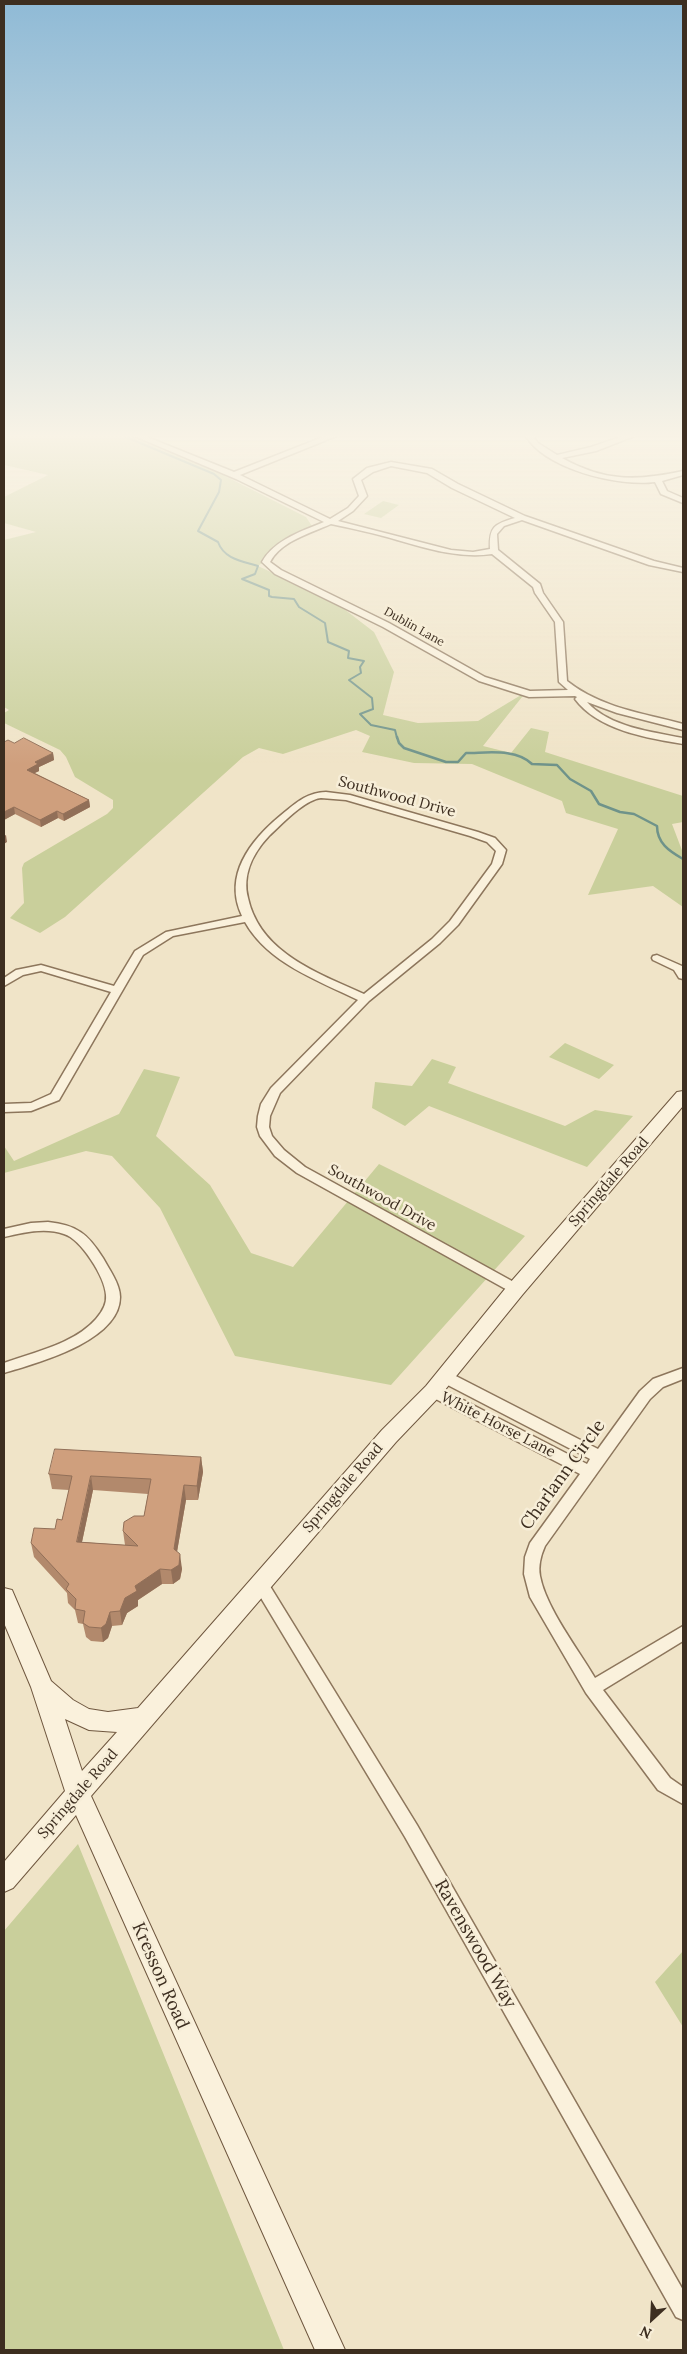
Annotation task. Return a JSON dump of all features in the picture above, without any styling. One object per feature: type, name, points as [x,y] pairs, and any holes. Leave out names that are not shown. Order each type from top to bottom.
[{"type":"main road","name":"Springdale Road","points":[[4,1880],[260,1583],[390,1436],[439,1384],[516,1289],[683,1096]]},
{"type":"main road","name":"Kresson Road","points":[[4,1597],[42,1687],[78,1793],[330,2350]]},
{"type":"main road","points":[[42,1687],[65,1708],[84,1719],[108,1722],[146,1717]]},
{"type":"street","name":"Dublin Lane","points":[[283,545],[270,554],[266,562],[278,572],[386,625],[482,679],[529,694],[576,694]]},
{"type":"street","points":[[425,545],[451,552],[473,554],[494,551],[538,586],[540,593],[559,622],[563,682],[576,694],[583,704],[606,719],[632,731],[683,741]]},
{"type":"street","points":[[494,545],[494,551]]},
{"type":"street","points":[[600,545],[652,563],[683,570]]},
{"type":"street","points":[[576,694],[605,707],[635,716],[662,720],[683,727]]},
{"type":"street","name":"Southwood Drive","points":[[365,999],[296,964],[267,945],[253,930],[247,918],[241,896],[240,881],[254,846],[306,799],[312,796],[330,794],[474,834],[498,844],[501,850],[497,864],[454,922],[436,941],[365,999],[275,1091],[265,1105],[262,1115],[263,1128],[269,1141],[280,1156],[301,1170],[516,1289]]},
{"type":"street","points":[[4,1108],[14,1110],[30,1108],[44,1104],[55,1097],[115,990],[139,953],[159,939],[191,928],[247,918]]},
{"type":"street","points":[[657,958],[678,968],[683,976]]},
{"type":"street","points":[[4,984],[20,972],[41,968],[115,990]]},
{"type":"street","points":[[4,1233],[36,1226],[66,1229],[77,1234],[87,1243],[113,1293],[113,1304],[94,1331],[80,1339],[4,1368]]},
{"type":"street","name":"Charlann Circle","points":[[683,1373],[658,1383],[645,1395],[538,1543],[533,1557],[532,1574],[538,1596],[592,1688],[664,1784],[683,1796]]},
{"type":"street","name":"White Horse Lane","points":[[439,1384],[600,1458]]},
{"type":"street","name":"White Horse Lane","points":[[439,1384],[590,1472]]},
{"type":"street","name":"Ravenswood Way","points":[[260,1583],[411,1831],[683,2310]]},
{"type":"street","points":[[592,1688],[683,1633]]},
{"type":"green space","points":[[4,545],[287,545],[258,566],[335,602],[374,632],[394,672],[383,715],[418,723],[478,721],[526,692],[483,746],[511,753],[531,728],[549,732],[545,752],[683,796],[683,822],[672,824],[683,853],[683,907],[653,886],[588,895],[618,829],[566,813],[562,801],[472,764],[414,763],[362,752],[370,736],[356,730],[283,754],[259,748],[243,757],[65,917],[40,933],[10,918],[24,903],[22,868],[24,863],[107,814],[113,808],[113,800],[75,777],[66,757],[60,750],[4,723],[4,713],[9,710],[4,707]]},
{"type":"green space","points":[[565,1043],[614,1065],[599,1079],[549,1057]]},
{"type":"green space","points":[[432,1059],[456,1067],[448,1083],[565,1126],[595,1110],[633,1116],[587,1167],[429,1106],[405,1126],[372,1108],[375,1082],[412,1086]]},
{"type":"green space","points":[[144,1069],[180,1077],[156,1136],[210,1185],[251,1253],[293,1267],[379,1164],[525,1236],[391,1385],[235,1356],[160,1208],[112,1156],[86,1151],[4,1173],[4,1146],[14,1161],[119,1114]]},
{"type":"green space","points":[[78,1844],[284,2350],[4,2350],[4,1931]]},
{"type":"green space","points":[[683,1951],[683,2027],[655,1982]]},
{"type":"building","points":[[24,738],[53,753],[35,762],[38,764],[27,770],[89,800],[63,814],[57,811],[40,820],[14,807],[4,812],[4,742],[8,740],[14,743]]},
{"type":"building","points":[[55,1449],[201,1457],[197,1486],[184,1485],[174,1549],[180,1554],[179,1565],[171,1570],[160,1569],[135,1586],[137,1591],[125,1598],[120,1611],[110,1612],[106,1624],[101,1628],[89,1627],[83,1623],[85,1611],[75,1609],[76,1599],[66,1589],[69,1584],[31,1543],[34,1528],[55,1529],[57,1519],[62,1520],[72,1476],[49,1474]],"holes":[[[91,1476],[151,1479],[144,1516],[134,1516],[124,1522],[123,1531],[138,1546],[77,1542]]]},
{"type":"waterway","points":[[219,545],[229,556],[258,566],[255,574],[242,579],[269,590],[269,596],[294,599],[299,607],[325,623],[328,642],[349,651],[348,658],[364,661],[360,667],[361,673],[349,680],[372,698],[373,709],[360,714],[371,725],[395,730],[397,738]]},
{"type":"waterway","points":[[397,737],[399,743],[404,748],[446,762],[458,762],[466,753],[501,752],[518,756],[532,764],[557,765],[570,779],[591,791],[599,804],[620,812],[634,814],[657,826],[659,837],[665,846],[683,859]]}]
